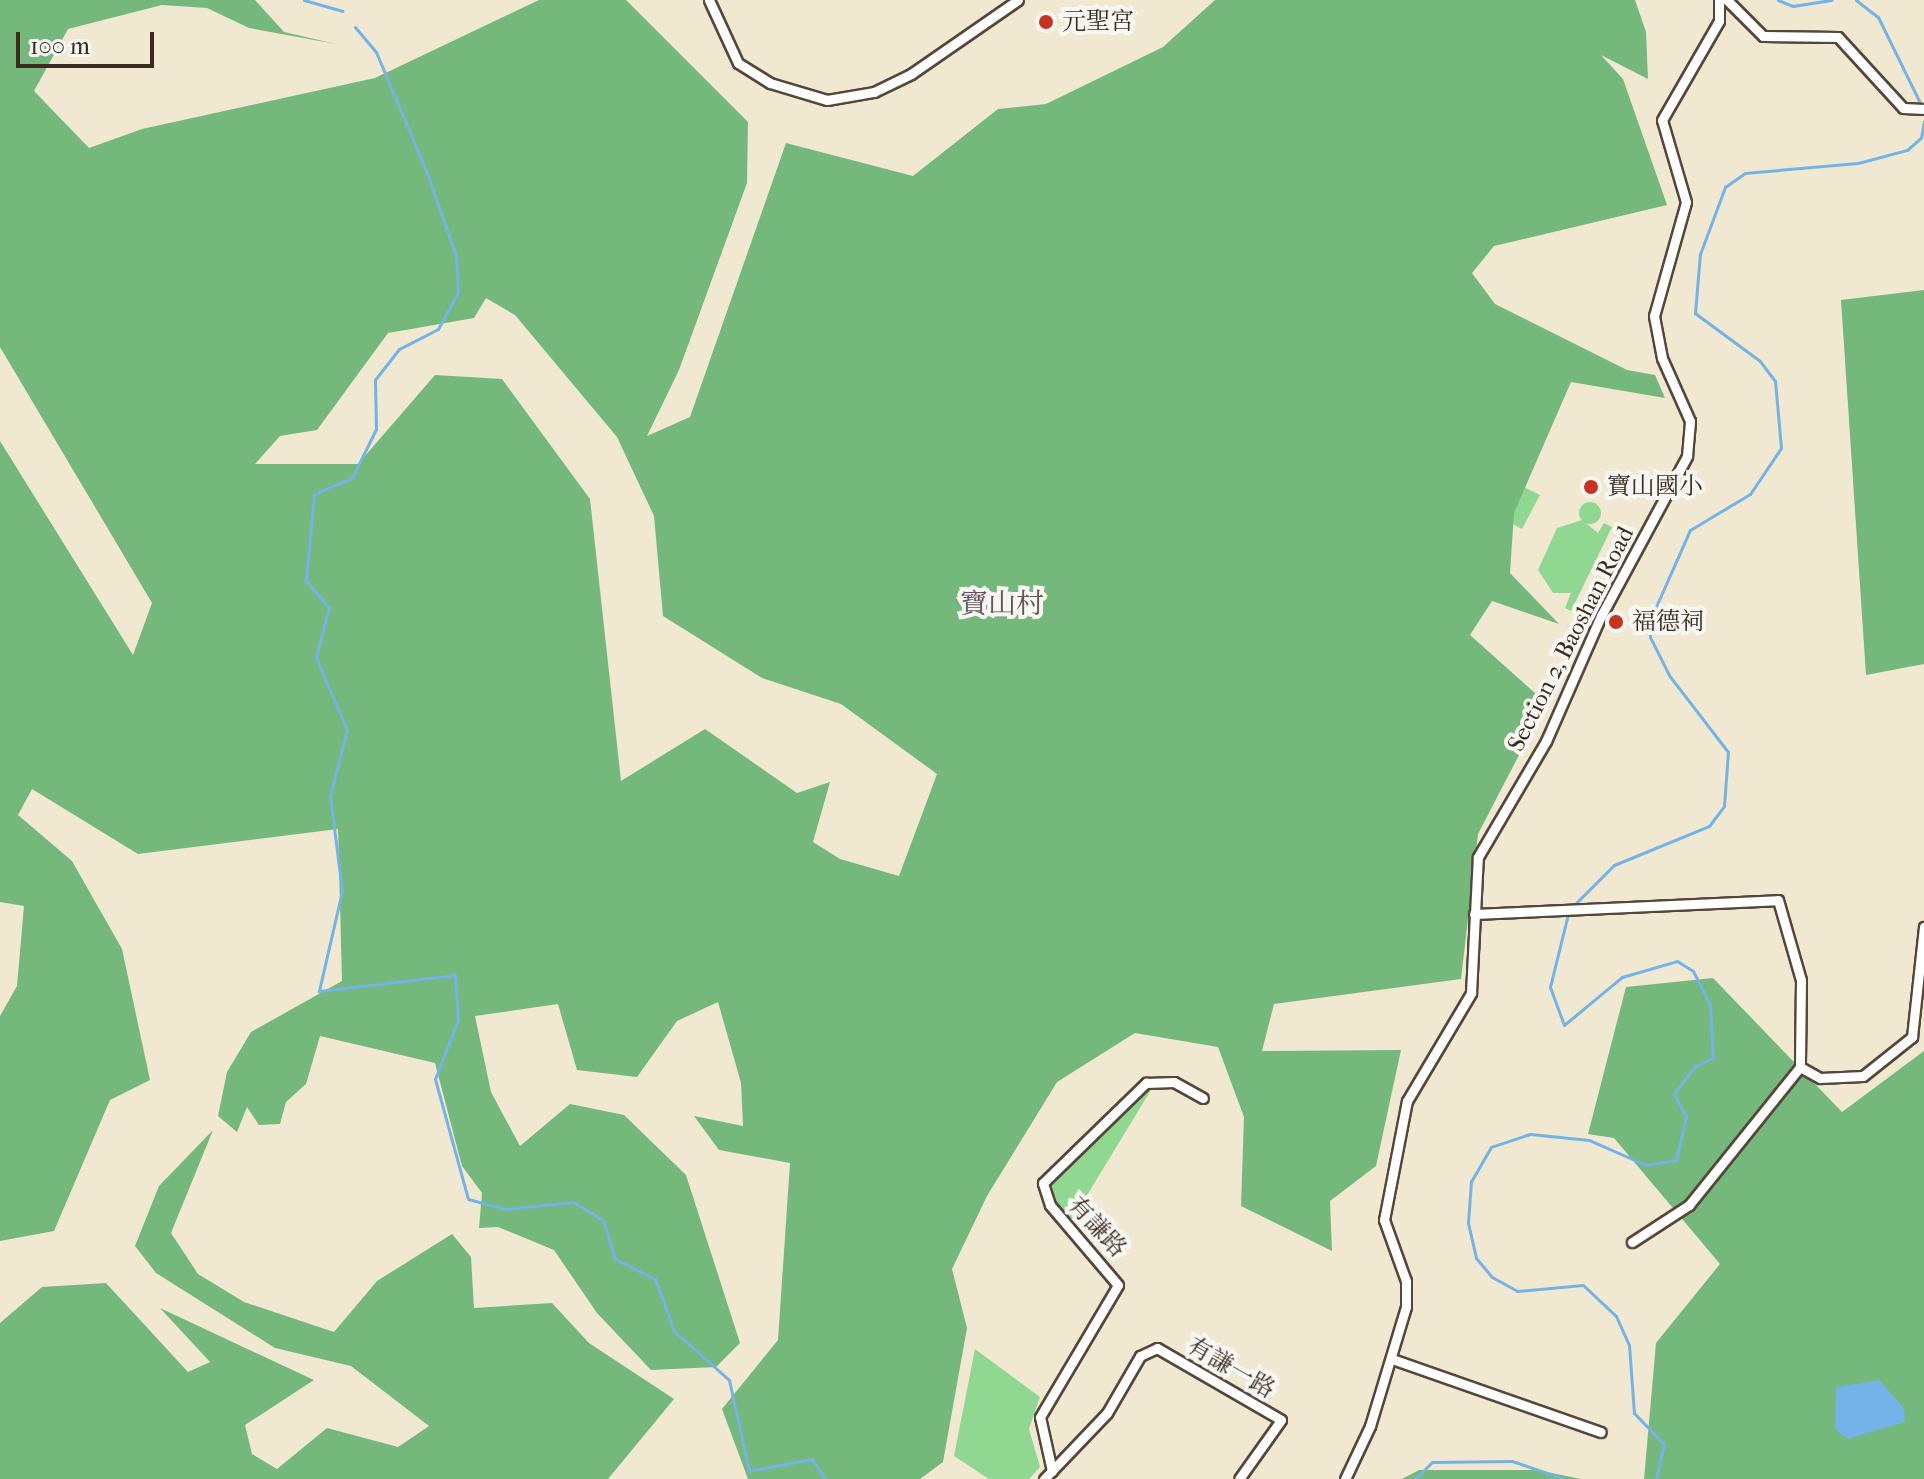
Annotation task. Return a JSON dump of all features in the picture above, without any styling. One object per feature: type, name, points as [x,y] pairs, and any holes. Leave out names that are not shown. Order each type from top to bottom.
[{"type":"street","points":[[709,0],[738,63],[770,83],[827,100],[874,92],[911,74],[1018,0]]},
{"type":"street","name":"Section 2, Baoshan Road","points":[[1345,1479],[1392,1359],[1408,1293],[1384,1220],[1407,1101],[1471,993],[1478,857],[1546,741],[1601,616],[1687,456],[1690,421],[1662,358],[1654,316],[1686,202],[1662,120],[1719,21],[1719,0]]},
{"type":"street","points":[[1727,0],[1763,36],[1838,37],[1903,108],[1920,109]]},
{"type":"street","points":[[1474,914],[1533,916],[1778,900],[1801,980],[1800,1067],[1689,1205],[1632,1242]]},
{"type":"street","points":[[1800,1067],[1820,1078],[1863,1076],[1912,1037],[1924,927]]},
{"type":"street","name":"有謙路","points":[[1052,1471],[1040,1417],[1118,1285],[1050,1205],[1043,1183],[1146,1083],[1174,1082],[1203,1098]]},
{"type":"street","name":"有謙一路","points":[[1052,1471],[1107,1413],[1140,1356],[1157,1348],[1281,1420],[1239,1479]]},
{"type":"street","points":[[1392,1359],[1601,1432]]},
{"type":"street","points":[[1044,1479],[1052,1471]]},
{"type":"green space","points":[[0,0],[255,0],[284,32],[336,44],[249,28],[207,8],[162,5],[68,29],[34,91],[89,148],[142,129],[375,78],[539,0],[626,0],[748,122],[747,183],[679,370],[647,436],[690,417],[786,143],[913,176],[998,109],[1046,104],[1163,47],[1215,0],[1635,0],[1646,32],[1648,79],[1601,55],[1623,79],[1667,205],[1494,246],[1472,273],[1495,304],[1627,370],[1655,375],[1665,398],[1571,382],[1514,513],[1510,573],[1559,624],[1492,601],[1470,635],[1546,703],[1478,834],[1461,979],[1274,1004],[1262,1051],[1401,1050],[1376,1166],[1330,1201],[1332,1251],[1241,1206],[1244,1117],[1218,1047],[1135,1033],[1057,1082],[987,1196],[952,1269],[967,1328],[943,1462],[920,1479],[748,1479],[722,1409],[778,1340],[790,1163],[719,1150],[694,1116],[743,1126],[741,1083],[718,1002],[677,1021],[637,1077],[577,1070],[558,1004],[475,1016],[491,1092],[520,1146],[570,1104],[624,1115],[686,1175],[740,1343],[716,1367],[651,1370],[597,1313],[554,1250],[498,1227],[479,1228],[482,1193],[462,1166],[435,1063],[320,1036],[306,1084],[286,1102],[280,1124],[259,1125],[247,1107],[237,1132],[218,1116],[227,1072],[251,1032],[342,981],[338,829],[138,854],[32,789],[18,815],[72,861],[122,949],[150,1080],[110,1100],[54,1231],[0,1241],[0,1016],[17,986],[24,906],[0,902],[0,441],[133,655],[152,603],[0,347]],"holes":[[[486,298],[515,315],[617,437],[654,516],[663,616],[762,678],[841,704],[937,774],[899,876],[840,859],[813,842],[830,782],[797,793],[705,729],[621,781],[590,499],[502,379],[435,375],[358,464],[255,464],[280,436],[317,430],[388,333],[474,318]]]},
{"type":"green space","points":[[1924,290],[1924,664],[1866,675],[1841,300]]},
{"type":"green space","points":[[1522,486],[1540,495],[1522,529],[1505,520]]},
{"type":"green space","points":[[1590,502],[1598,505],[1601,513],[1598,521],[1590,524],[1582,521],[1579,513],[1582,505]]},
{"type":"green space","points":[[1582,520],[1598,533],[1604,523],[1612,527],[1571,611],[1565,608],[1571,593],[1553,593],[1538,570],[1557,528]]},
{"type":"green space","points":[[1713,978],[1842,1112],[1924,1051],[1924,1479],[1644,1479],[1656,1343],[1720,1264],[1614,1138],[1588,1134],[1626,987]]},
{"type":"green space","points":[[1154,1085],[1072,1220],[1047,1194],[1051,1176]]},
{"type":"green space","points":[[213,1130],[171,1233],[198,1274],[244,1302],[334,1332],[377,1281],[452,1234],[471,1257],[474,1308],[552,1303],[589,1343],[674,1399],[608,1479],[0,1479],[0,1323],[42,1287],[106,1283],[188,1372],[210,1362],[160,1308],[314,1380],[245,1425],[252,1454],[277,1469],[327,1428],[398,1447],[429,1426],[351,1366],[275,1348],[156,1273],[135,1246],[159,1186]]},
{"type":"green space","points":[[975,1349],[1040,1397],[1029,1429],[1040,1467],[1029,1479],[989,1479],[954,1456]]},
{"type":"green space","points":[[1419,1470],[1537,1470],[1581,1479],[1402,1479]]},
{"type":"water","points":[[1879,1380],[1904,1408],[1905,1422],[1848,1439],[1835,1429],[1836,1387]]},
{"type":"waterway","points":[[304,0],[342,11]]},
{"type":"waterway","points":[[1778,0],[1793,6],[1832,0]]},
{"type":"waterway","points":[[1856,0],[1878,17],[1922,107]]},
{"type":"waterway","points":[[355,27],[376,52],[427,173],[456,256],[458,292],[438,329],[399,349],[375,380],[376,429],[352,478],[314,494],[306,581],[329,607],[316,657],[347,730],[330,796],[342,891],[319,991],[455,975],[458,1020],[435,1079],[468,1199],[506,1209],[573,1202],[603,1220],[615,1259],[655,1279],[674,1331],[729,1380],[749,1471],[812,1459],[825,1479]]},
{"type":"waterway","points":[[1572,907],[1614,865],[1709,826],[1724,806],[1728,752],[1669,675],[1650,637],[1651,618],[1690,530],[1750,494],[1781,448],[1775,381],[1760,361],[1695,313],[1700,254],[1725,187],[1745,173],[1858,163],[1907,150],[1921,138],[1924,121]]},
{"type":"waterway","points":[[1568,914],[1550,987],[1564,1025],[1622,977],[1677,961],[1693,971],[1710,1005],[1713,1058],[1695,1066],[1674,1094],[1686,1117],[1676,1160],[1646,1165],[1589,1140],[1530,1134],[1491,1147],[1471,1181],[1468,1223],[1476,1258],[1492,1277],[1517,1291],[1583,1285],[1616,1316],[1629,1345],[1634,1413],[1664,1444],[1656,1479]]},
{"type":"waterway","points":[[1415,1479],[1432,1462],[1512,1461],[1565,1479]]},
{"type":"place","name":"元聖宮","points":[[1046,22]]},
{"type":"place","name":"寶山國小","points":[[1591,487]]},
{"type":"place","name":"福德祠","points":[[1616,622]]},
{"type":"district","name":"寶山村","points":[[1002,604]]}]
